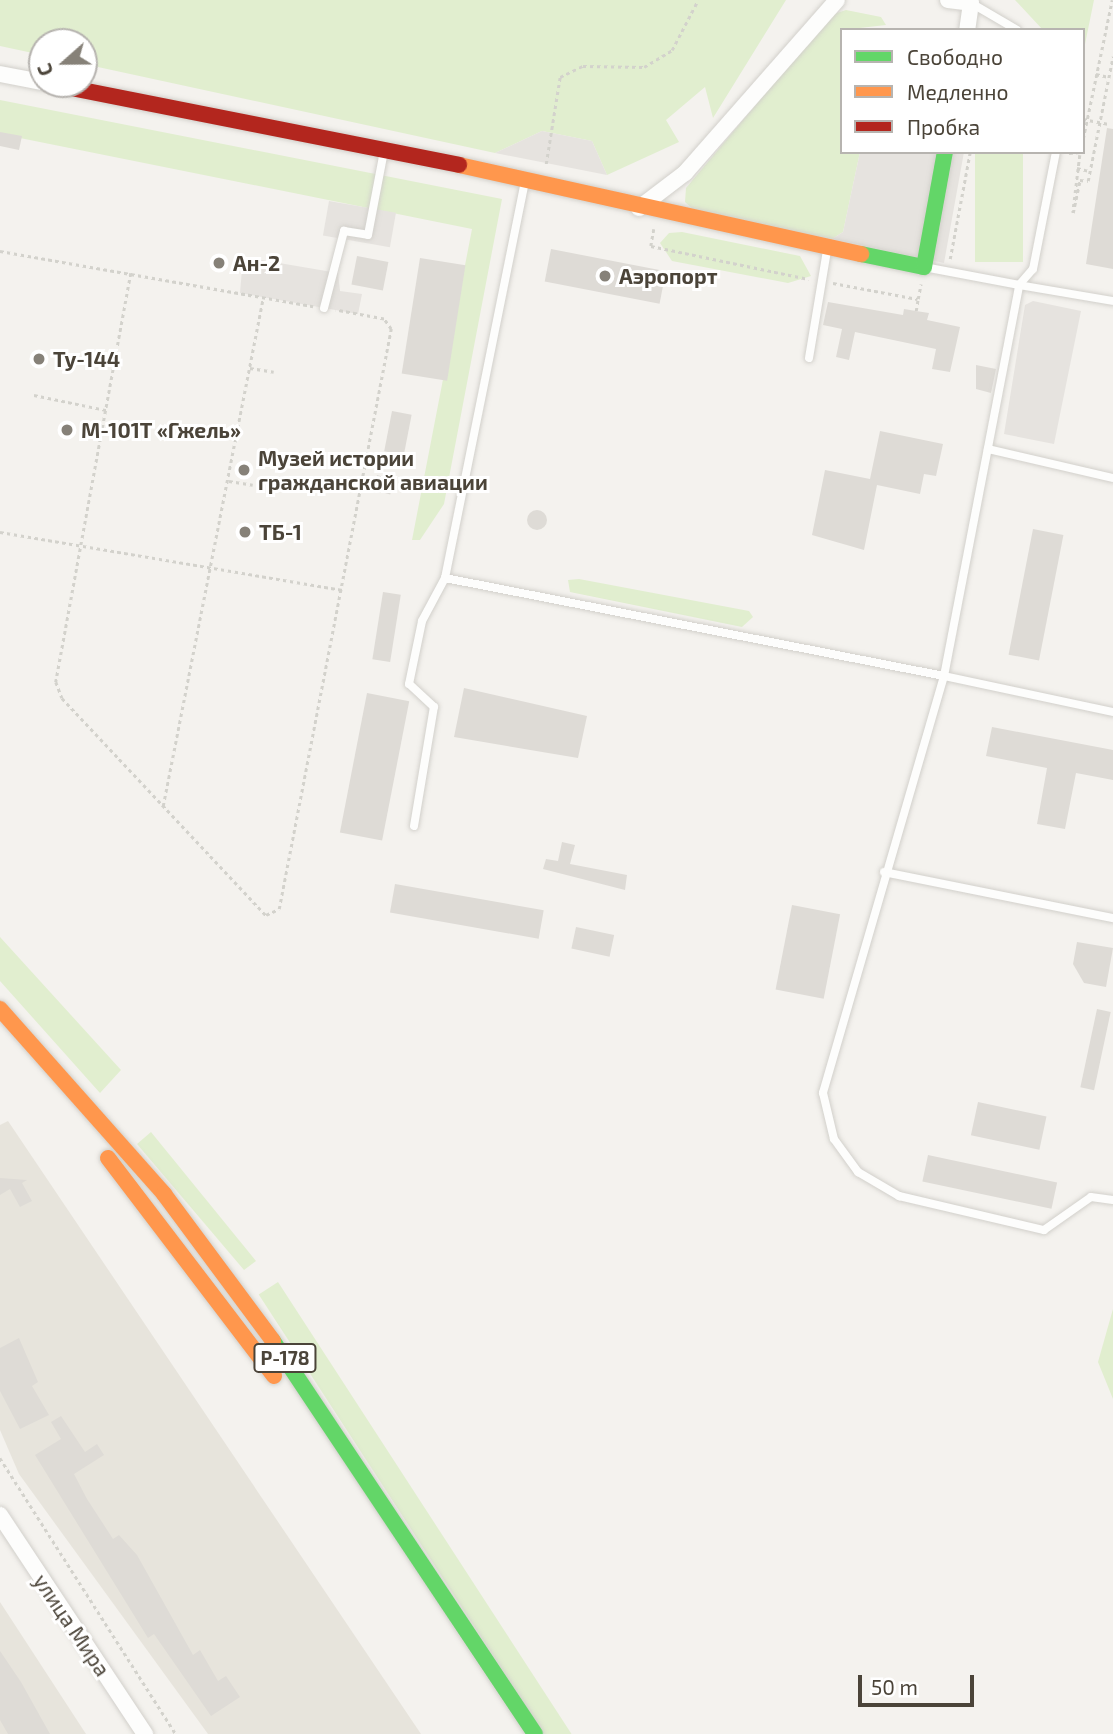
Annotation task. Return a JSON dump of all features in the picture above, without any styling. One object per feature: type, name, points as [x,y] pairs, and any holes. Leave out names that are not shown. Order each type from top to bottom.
[{"type":"main road","points":[[98,94],[384,152],[543,181],[639,208],[924,267],[945,154]]},
{"type":"main road","name":"Р-178","points":[[0,1009],[164,1194],[256,1315],[535,1734]]},
{"type":"main road","name":"Р-178","points":[[0,1035],[213,1287],[514,1734]]},
{"type":"street","points":[[639,208],[685,173],[837,0]]},
{"type":"street","points":[[948,0],[971,3],[967,28]]},
{"type":"street","points":[[0,74],[28,79]]},
{"type":"street","name":"улица Мира","points":[[0,1515],[145,1734]]},
{"type":"lane","points":[[971,3],[1014,28]]},
{"type":"lane","points":[[324,309],[344,231],[368,235],[384,152]]},
{"type":"lane","points":[[1056,154],[1033,269],[1019,285],[944,676],[884,872],[823,1093],[834,1139],[858,1172],[899,1196],[1044,1230],[1091,1197],[1113,1200]]},
{"type":"lane","points":[[415,826],[434,707],[409,684],[422,621],[444,578],[525,178]]},
{"type":"lane","points":[[809,358],[828,247]]},
{"type":"lane","points":[[924,267],[1113,301]]},
{"type":"lane","points":[[988,449],[1113,478]]},
{"type":"lane","points":[[444,578],[944,676],[1113,712]]},
{"type":"lane","points":[[884,872],[1113,918]]},
{"type":"path","points":[[543,181],[560,77],[583,66],[644,67],[672,50],[698,0]]},
{"type":"path","points":[[1108,124],[1085,119],[1097,74],[1111,0]]},
{"type":"path","points":[[1080,154],[1069,212],[1089,171],[1113,56]]},
{"type":"path","points":[[1097,74],[1109,76]]},
{"type":"path","points":[[948,272],[970,154]]},
{"type":"path","points":[[1077,168],[1089,171]]},
{"type":"path","points":[[657,212],[651,246],[918,299]]},
{"type":"path","points":[[0,251],[131,273],[384,319],[391,329],[344,590],[279,909],[266,915],[62,698],[56,682],[131,273]]},
{"type":"path","points":[[916,311],[924,267]]},
{"type":"path","points":[[163,806],[213,569],[263,297]]},
{"type":"path","points":[[250,368],[274,372]]},
{"type":"path","points":[[34,395],[106,410]]},
{"type":"path","points":[[229,481],[253,485]]},
{"type":"path","points":[[0,531],[344,590]]},
{"type":"path","points":[[0,1458],[176,1734]]},
{"type":"shaded area","points":[[542,131],[592,141],[607,175],[495,153]]},
{"type":"shaded area","points":[[860,154],[964,154],[944,263],[832,239],[843,232]]},
{"type":"shaded area","points":[[329,201],[396,213],[390,247],[323,235]]},
{"type":"shaded area","points":[[243,257],[338,273],[340,291],[362,294],[358,314],[240,293]]},
{"type":"shaded area","points":[[1033,301],[1081,311],[1054,444],[1004,434],[1025,305]]},
{"type":"shaded area","points":[[8,1121],[421,1734],[208,1734],[19,1474],[0,1430],[0,1125]]},
{"type":"shaded area","points":[[0,1602],[86,1734],[0,1734]]},
{"type":"green space","points":[[0,0],[786,0],[713,118],[705,87],[666,120],[679,142],[607,175],[592,141],[542,131],[495,153],[98,67],[98,28],[28,28],[28,52],[0,46]]},
{"type":"green space","points":[[1015,0],[1094,0],[1085,44],[1085,28],[1041,28]]},
{"type":"green space","points":[[846,10],[881,17],[886,25],[840,28],[840,154],[860,154],[843,232],[832,239],[695,211],[685,202],[686,188],[831,15]]},
{"type":"green space","points":[[0,100],[502,199],[444,504],[420,540],[412,540],[472,229],[0,134]]},
{"type":"green space","points":[[975,154],[1023,154],[1023,262],[975,262]]},
{"type":"green space","points":[[682,232],[800,256],[811,276],[788,283],[672,261],[660,243],[669,233]]},
{"type":"green space","points":[[579,579],[749,611],[753,617],[742,627],[570,592],[568,580]]},
{"type":"green space","points":[[0,937],[121,1070],[100,1093],[0,981]]},
{"type":"green space","points":[[151,1132],[256,1261],[244,1270],[137,1144]]},
{"type":"green space","points":[[278,1282],[572,1734],[544,1734],[259,1295]]},
{"type":"green space","points":[[1113,1309],[1113,1399],[1098,1362]]},
{"type":"building","points":[[1107,128],[1113,129],[1113,269],[1086,264]]},
{"type":"building","points":[[0,132],[22,136],[19,150],[0,146]]},
{"type":"building","name":"Аэропорт","points":[[551,249],[666,271],[660,304],[545,281]]},
{"type":"building","points":[[357,256],[388,262],[383,291],[351,284]]},
{"type":"building","points":[[420,258],[465,265],[447,381],[402,374]]},
{"type":"building","points":[[828,302],[903,315],[904,309],[929,313],[927,320],[960,327],[950,372],[932,369],[936,349],[855,332],[849,360],[836,357],[842,329],[823,325]]},
{"type":"building","points":[[976,365],[996,369],[991,393],[976,389]]},
{"type":"building","points":[[392,411],[412,415],[404,455],[384,451]]},
{"type":"building","points":[[880,431],[943,444],[936,476],[924,474],[920,494],[877,485],[864,550],[812,535],[825,470],[870,479]]},
{"type":"building","points":[[377,475],[394,480],[390,494],[373,489]]},
{"type":"building","points":[[537,510],[544,513],[547,520],[544,527],[537,530],[530,527],[527,520],[530,513]]},
{"type":"building","points":[[1033,529],[1063,535],[1039,661],[1009,655]]},
{"type":"building","points":[[383,592],[401,595],[390,662],[372,659]]},
{"type":"building","points":[[464,688],[587,716],[578,758],[454,737]]},
{"type":"building","points":[[367,693],[409,701],[382,841],[340,832]]},
{"type":"building","points":[[992,727],[1113,750],[1113,780],[1076,773],[1065,829],[1037,824],[1047,768],[986,756]]},
{"type":"building","points":[[562,842],[575,845],[570,864],[627,875],[625,890],[543,869],[546,859],[558,861]]},
{"type":"building","points":[[395,884],[544,910],[539,939],[390,913]]},
{"type":"building","points":[[792,905],[840,914],[824,999],[776,989]]},
{"type":"building","points":[[576,927],[614,935],[610,957],[571,949]]},
{"type":"building","points":[[1077,942],[1113,948],[1106,987],[1084,983],[1073,964]]},
{"type":"building","points":[[1097,1009],[1111,1012],[1094,1090],[1080,1087]]},
{"type":"building","points":[[978,1102],[1046,1117],[1039,1150],[971,1135]]},
{"type":"building","points":[[928,1155],[1057,1182],[1052,1209],[922,1181]]},
{"type":"building","points":[[0,1178],[27,1180],[22,1183],[32,1201],[20,1207],[10,1189],[0,1195]]},
{"type":"building","points":[[19,1338],[38,1382],[32,1386],[49,1415],[20,1429],[0,1391],[0,1348]]},
{"type":"building","points":[[61,1416],[85,1452],[97,1444],[104,1455],[74,1474],[87,1499],[113,1539],[119,1535],[137,1555],[193,1655],[200,1650],[218,1681],[226,1676],[240,1697],[211,1716],[154,1634],[148,1638],[35,1455],[61,1439],[51,1422]]},
{"type":"building","points":[[0,1651],[50,1734],[8,1734],[0,1720]]},
{"type":"traffic: fast","points":[[861,254],[924,267],[945,154]]},
{"type":"traffic: fast","points":[[273,1341],[535,1734]]},
{"type":"traffic: slow","points":[[459,165],[861,254]]},
{"type":"traffic: slow","points":[[0,1009],[164,1194],[273,1341]]},
{"type":"traffic: slow","points":[[108,1158],[274,1376]]},
{"type":"traffic: jam","points":[[98,93],[459,165]]},
{"type":"place","name":"Ан-2","points":[[219,263]]},
{"type":"place","name":"Аэропорт","points":[[605,276]]},
{"type":"place","name":"Ту-144","points":[[39,359]]},
{"type":"place","name":"М-101Т «Гжель»","points":[[67,430]]},
{"type":"place","name":"Музей истории гражданской авиации","points":[[244,470]]},
{"type":"place","name":"ТБ-1","points":[[245,532]]}]
